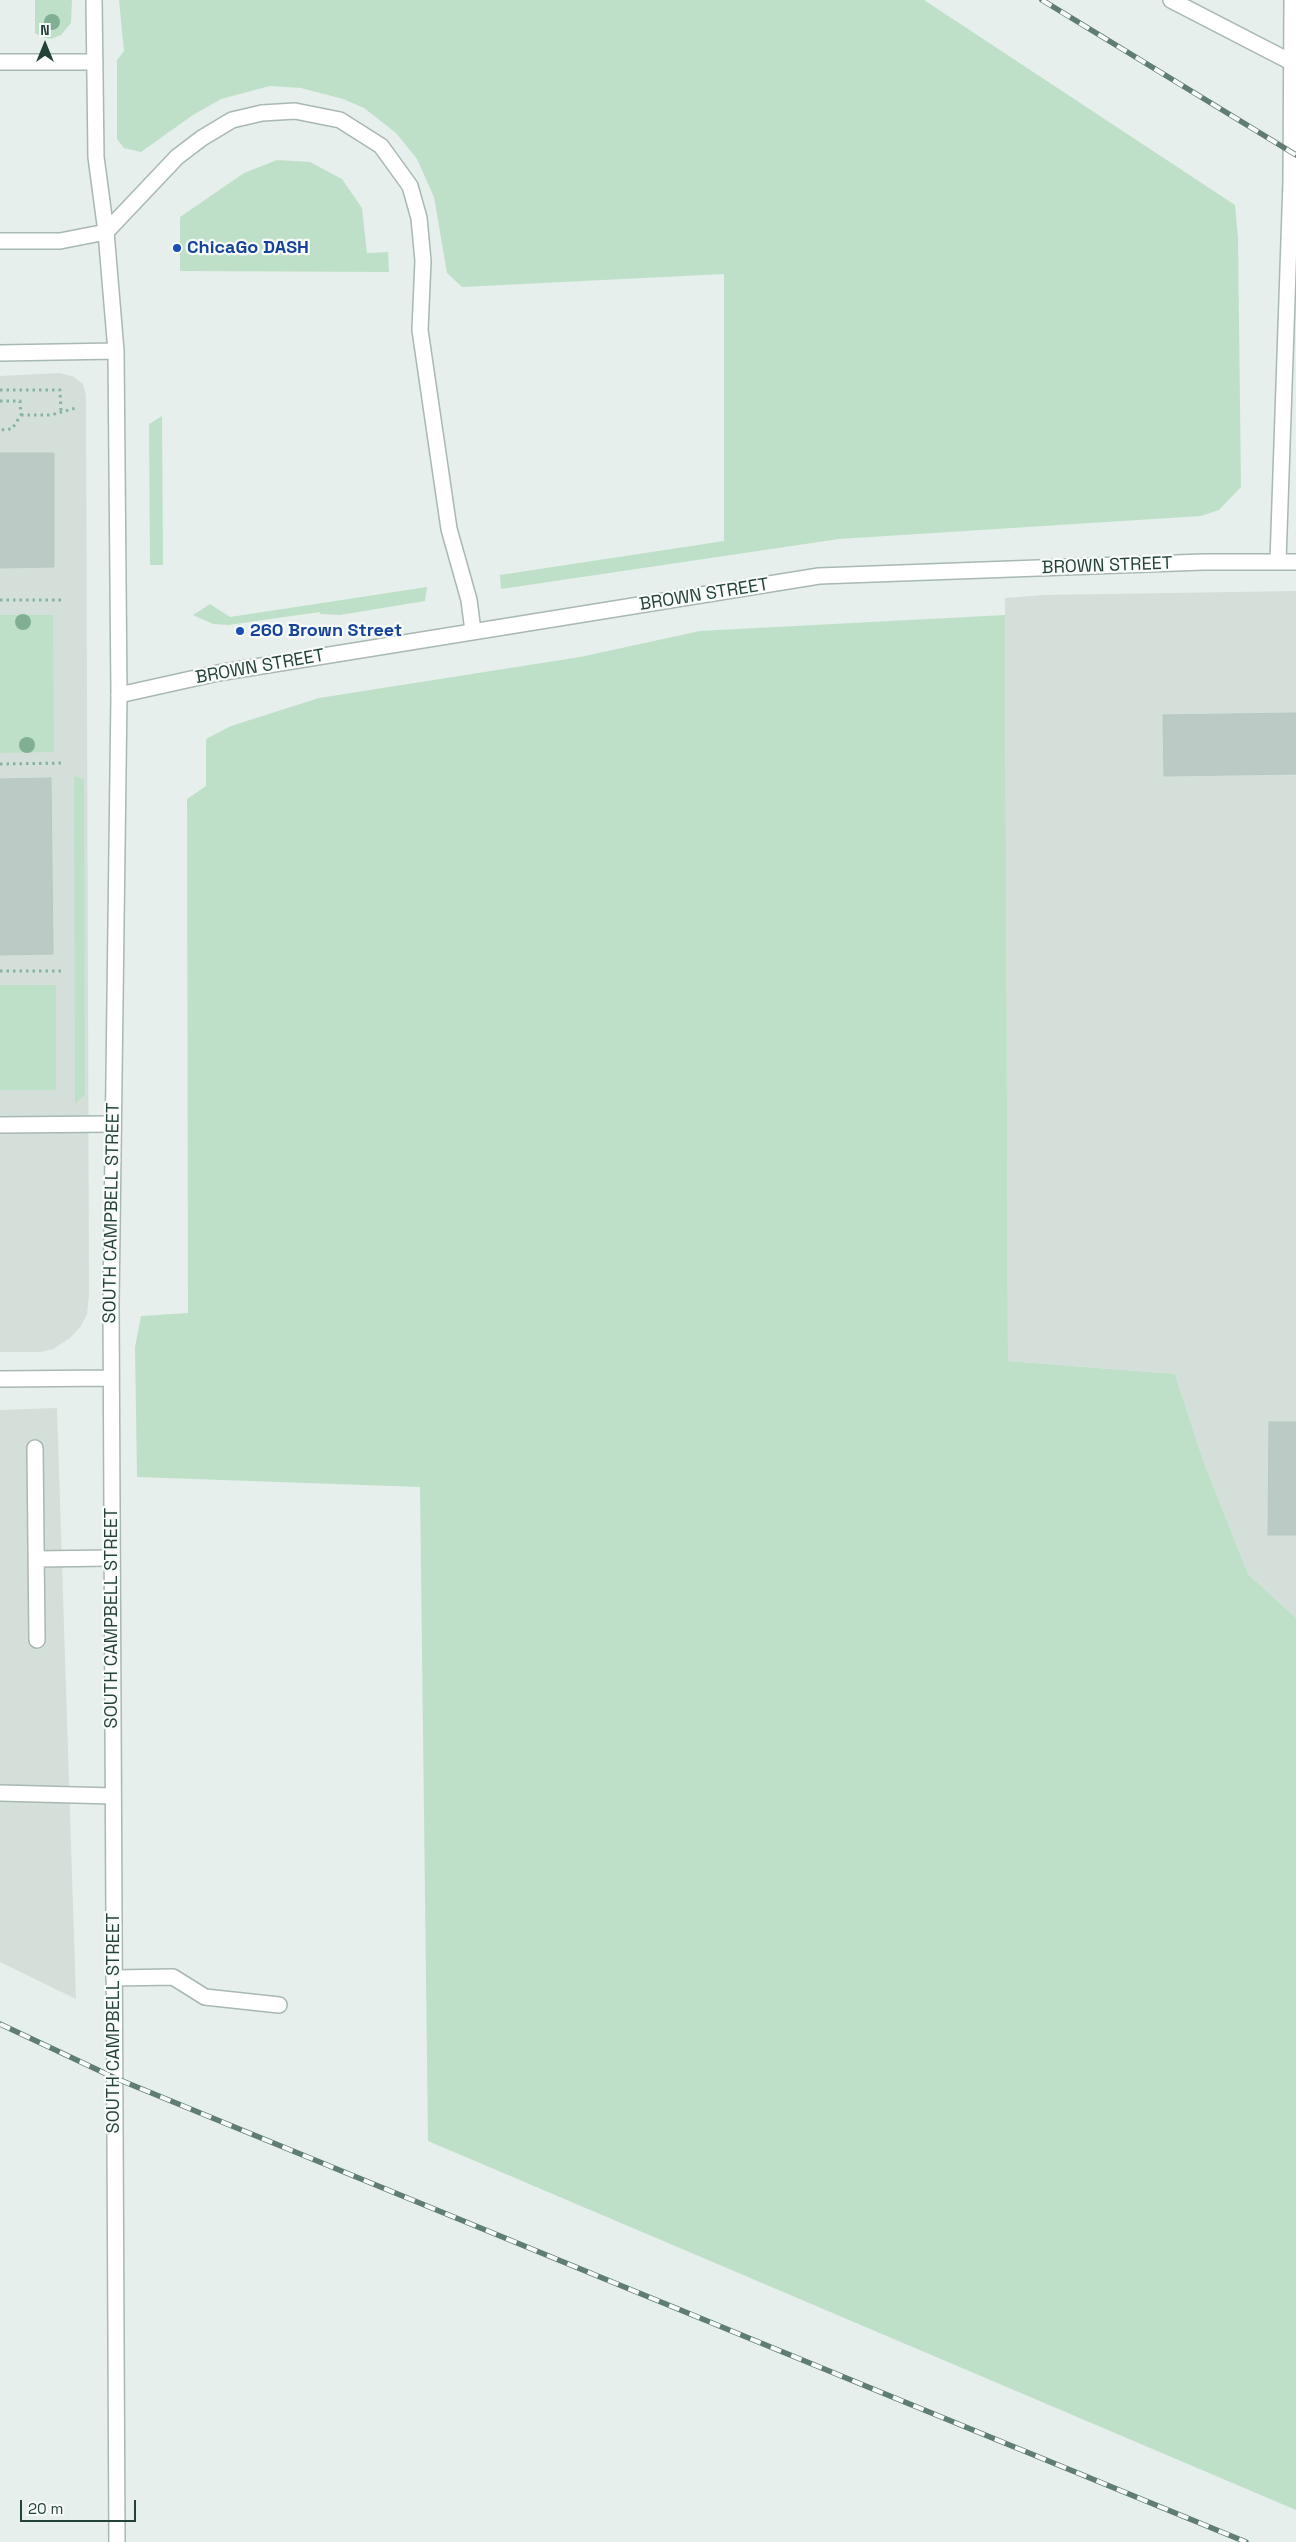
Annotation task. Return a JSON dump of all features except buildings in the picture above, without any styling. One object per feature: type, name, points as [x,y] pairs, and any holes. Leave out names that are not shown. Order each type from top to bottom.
[{"type":"street","name":"SOUTH CAMPBELL STREET","points":[[94,0],[96,157],[106,232],[116,351],[118,695],[111,1378],[117,2542]]},
{"type":"street","points":[[1171,0],[1293,67]]},
{"type":"street","points":[[1278,561],[1291,182],[1292,0]]},
{"type":"street","points":[[0,62],[95,62]]},
{"type":"street","points":[[0,241],[60,242],[106,232],[177,157],[202,138],[232,120],[262,113],[295,111],[340,120],[381,146],[410,186],[419,218],[423,261],[420,330],[449,529],[469,600],[473,631]]},
{"type":"street","points":[[0,353],[116,351]]},
{"type":"street","name":"BROWN STREET","points":[[118,695],[218,674],[819,576],[1278,561],[1296,562]]},
{"type":"street","points":[[0,1125],[113,1124]]},
{"type":"street","points":[[0,1380],[111,1378]]},
{"type":"street","points":[[35,1448],[37,1640]]},
{"type":"street","points":[[36,1560],[112,1558]]},
{"type":"street","points":[[0,1793],[113,1796]]},
{"type":"street","points":[[114,1978],[173,1977],[205,1997],[279,2005]]},
{"type":"path","points":[[0,390],[60,390],[61,412]]},
{"type":"path","points":[[0,401],[20,400],[21,415],[12,429],[0,430]]},
{"type":"path","points":[[21,415],[51,415],[76,408]]},
{"type":"path","points":[[0,600],[65,600]]},
{"type":"path","points":[[0,764],[64,763]]},
{"type":"path","points":[[0,971],[64,971]]},
{"type":"shaded area","points":[[60,373],[74,377],[83,384],[86,395],[89,1296],[87,1314],[81,1326],[70,1338],[53,1349],[41,1352],[0,1352],[0,376]]},
{"type":"shaded area","points":[[1296,591],[1296,1618],[1248,1574],[1203,1460],[1175,1374],[1008,1361],[1005,598],[1044,595]]},
{"type":"shaded area","points":[[57,1408],[76,1999],[0,1962],[0,1410]]},
{"type":"green space","points":[[35,0],[72,0],[71,23],[61,35],[51,39],[41,37],[35,33]]},
{"type":"green space","points":[[119,0],[924,0],[1235,205],[1238,238],[1241,487],[1219,510],[1201,516],[839,539],[501,589],[500,575],[724,541],[724,274],[462,287],[447,273],[434,197],[417,159],[396,133],[364,108],[343,99],[301,88],[270,86],[221,99],[193,115],[141,152],[124,148],[117,139],[117,60],[124,51]]},
{"type":"green space","points":[[277,160],[310,162],[342,179],[362,208],[367,253],[388,252],[389,272],[180,271],[180,217],[244,173]]},
{"type":"green space","points":[[162,416],[163,565],[150,565],[149,424]]},
{"type":"green space","points":[[427,587],[425,601],[340,615],[320,614],[320,612],[228,625],[213,624],[193,615],[210,604],[230,617]]},
{"type":"green space","points":[[0,615],[53,615],[54,752],[0,753]]},
{"type":"green space","points":[[1005,615],[1008,1361],[1175,1374],[1203,1460],[1248,1574],[1296,1618],[1296,2510],[428,2141],[420,1487],[137,1477],[135,1347],[141,1316],[188,1313],[187,799],[206,786],[206,739],[231,726],[319,698],[580,657],[700,631]]},
{"type":"green space","points":[[74,776],[84,779],[85,1094],[75,1104]]},
{"type":"green space","points":[[0,985],[56,985],[56,1090],[0,1090]]},
{"type":"railway","points":[[1042,0],[1296,155]]},
{"type":"railway","points":[[0,2024],[115,2078],[1246,2542]]},
{"type":"place","name":"ChicaGo DASH","points":[[177,248]]},
{"type":"place","name":"260 Brown Street","points":[[240,631]]}]
